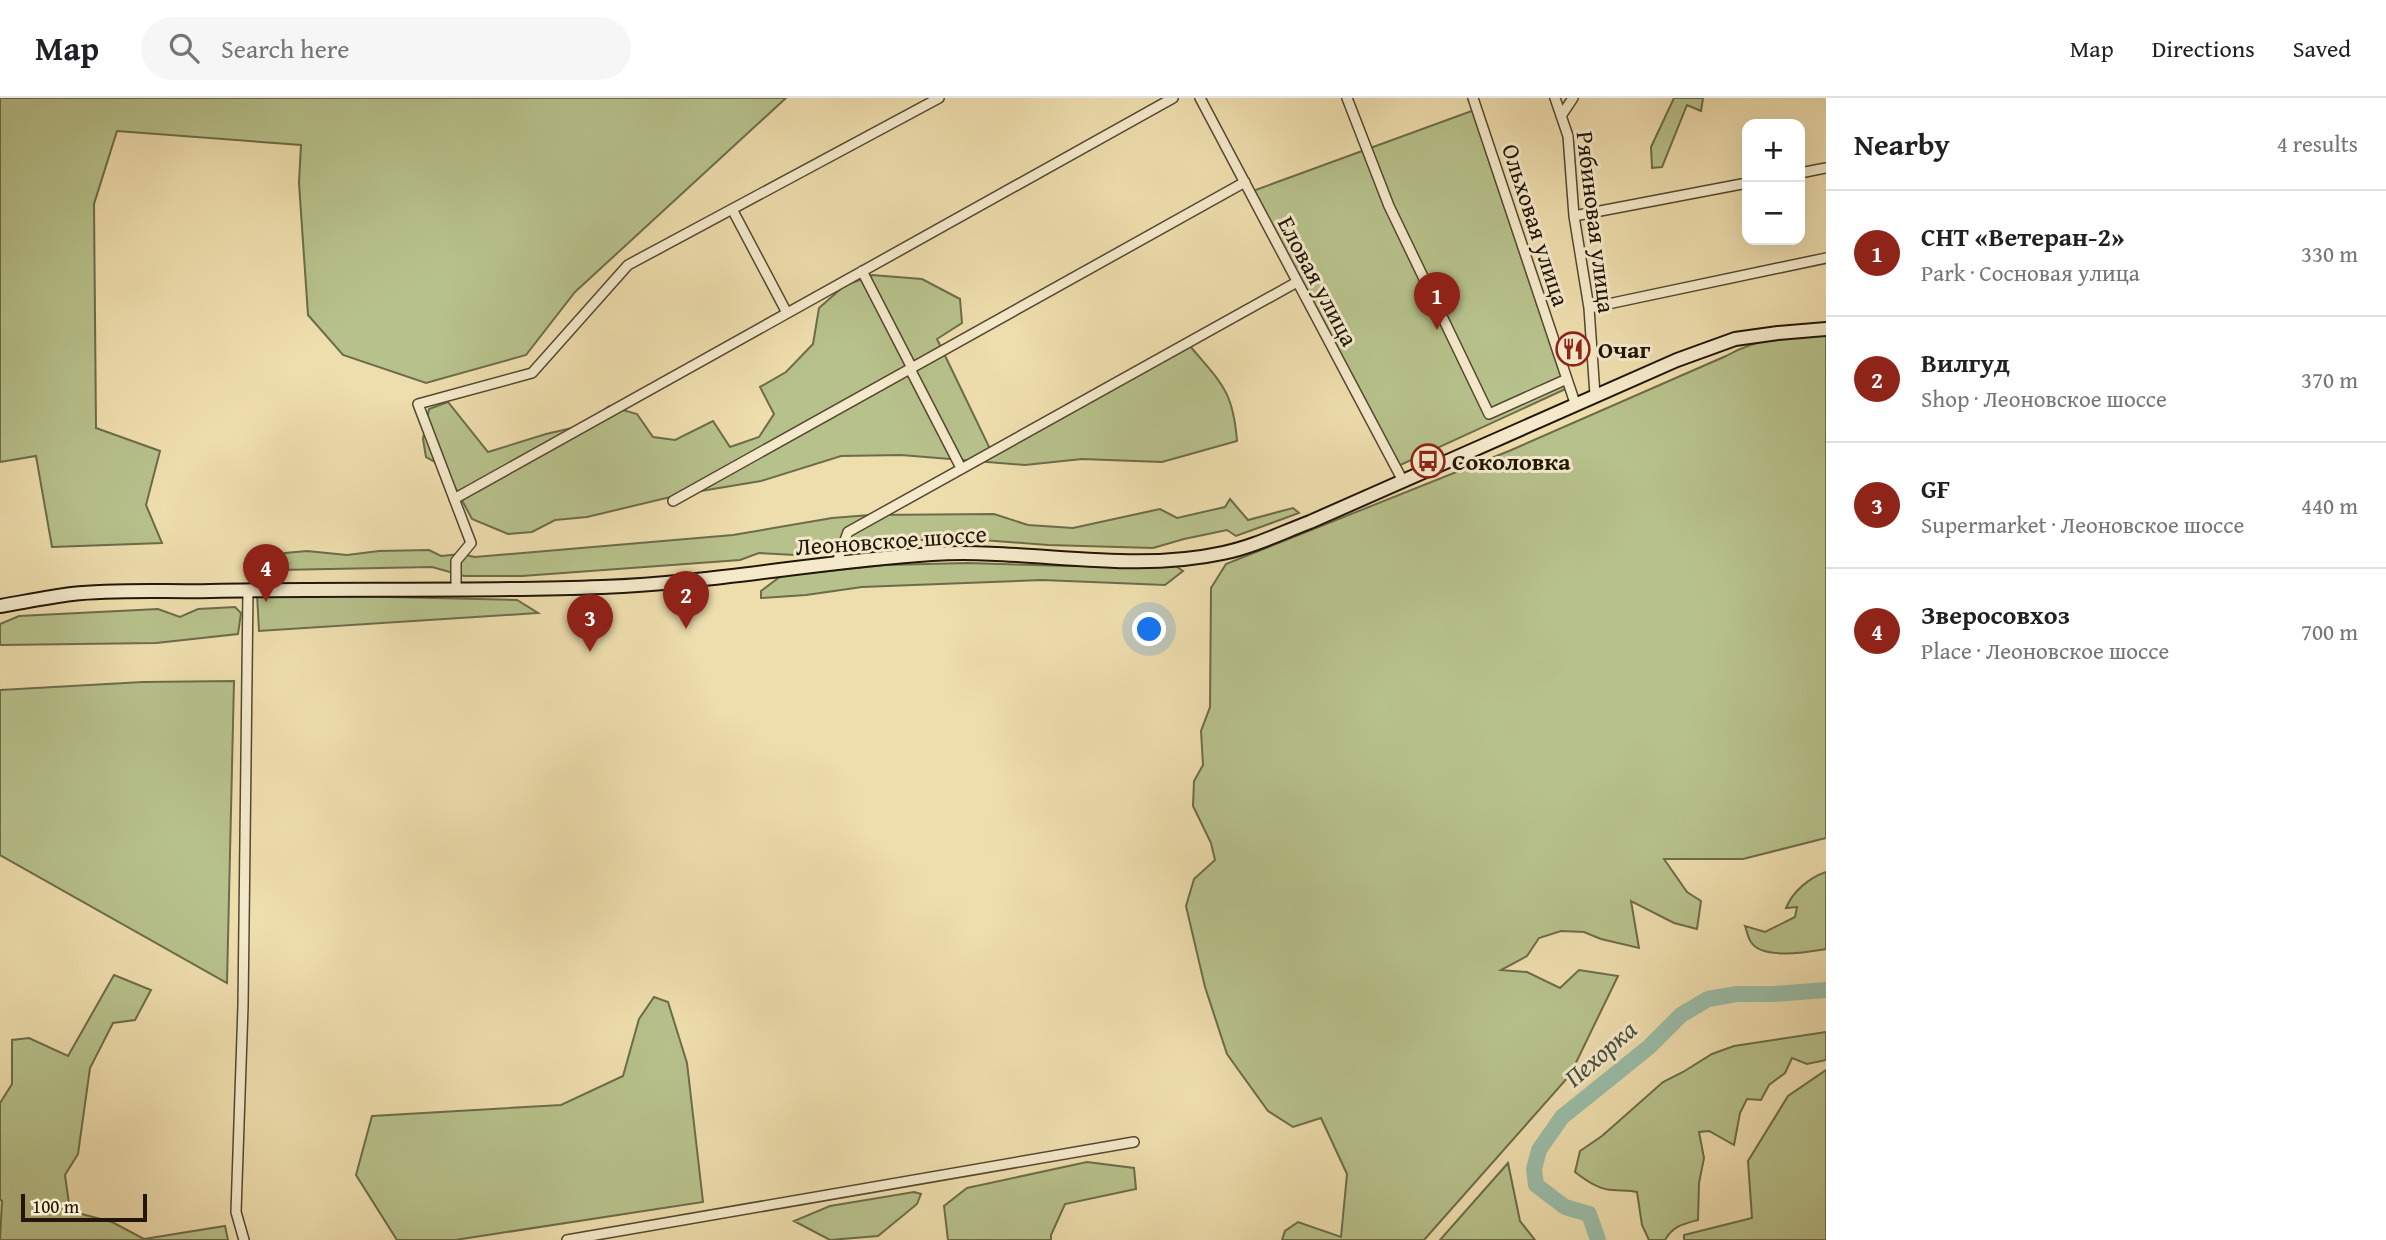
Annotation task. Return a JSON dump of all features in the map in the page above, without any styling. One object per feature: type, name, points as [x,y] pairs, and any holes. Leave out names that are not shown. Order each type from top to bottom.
[{"type":"main road","name":"Леоновское шоссе","points":[[0,606],[75,594],[653,585],[837,562],[971,552],[1123,561],[1226,553],[1403,481],[1677,360],[1735,339],[1826,329]]},
{"type":"street","points":[[456,590],[456,561],[471,543],[418,404],[531,373],[628,265],[939,98]]},
{"type":"street","points":[[454,499],[1173,98]]},
{"type":"street","name":"Еловая улица","points":[[1200,98],[1403,481]]},
{"type":"street","points":[[1347,98],[1389,205],[1489,414],[1567,379]]},
{"type":"street","name":"Ольховая улица","points":[[1474,98],[1576,403]]},
{"type":"street","name":"Рябиновая улица","points":[[1555,98],[1568,136],[1574,216],[1589,308],[1595,395]]},
{"type":"street","points":[[1561,116],[1573,98]]},
{"type":"street","points":[[1805,172],[1826,167]]},
{"type":"street","points":[[673,501],[1245,183]]},
{"type":"street","points":[[1574,216],[1742,184]]},
{"type":"street","points":[[732,209],[787,313]]},
{"type":"street","points":[[1589,308],[1826,258]]},
{"type":"street","points":[[863,271],[961,468]]},
{"type":"street","points":[[837,562],[848,531],[1297,282]]},
{"type":"street","points":[[244,1240],[236,1212],[243,1006],[248,590]]},
{"type":"street","points":[[567,1240],[1133,1142]]},
{"type":"green space","points":[[0,98],[786,98],[575,292],[526,355],[426,383],[343,355],[308,315],[299,183],[301,145],[117,131],[94,204],[96,428],[160,451],[146,505],[162,543],[52,547],[36,456],[0,462]]},
{"type":"green space","points":[[1674,98],[1703,98],[1701,111],[1687,105],[1662,167],[1652,168],[1651,147]]},
{"type":"green space","points":[[1477,109],[1570,387],[1396,467],[1250,192]]},
{"type":"green space","points":[[872,275],[922,279],[960,299],[962,323],[937,339],[991,451],[1190,346],[1210,369],[1229,398],[1237,441],[1162,462],[1082,459],[1025,465],[901,455],[841,456],[761,481],[683,494],[587,517],[555,520],[532,532],[508,534],[472,519],[444,467],[426,457],[423,439],[429,409],[448,402],[488,452],[585,425],[609,406],[637,414],[653,437],[675,440],[713,421],[730,447],[759,437],[774,414],[760,387],[786,372],[813,344],[819,308],[844,286]]},
{"type":"green space","points":[[1826,333],[1826,838],[1743,859],[1664,859],[1687,892],[1701,901],[1697,929],[1674,923],[1631,901],[1639,948],[1584,932],[1561,931],[1539,938],[1527,956],[1501,970],[1527,972],[1560,988],[1579,970],[1618,976],[1570,1075],[1424,1240],[1282,1240],[1285,1231],[1298,1222],[1341,1237],[1347,1174],[1321,1118],[1293,1127],[1268,1111],[1227,1054],[1205,987],[1186,906],[1194,879],[1215,860],[1211,843],[1193,806],[1194,781],[1203,765],[1201,731],[1210,707],[1211,588],[1226,564],[1509,451],[1750,345],[1774,338]]},
{"type":"green space","points":[[1230,499],[1248,520],[1293,508],[1299,513],[1236,536],[1227,530],[1153,548],[1048,545],[969,539],[870,541],[826,552],[796,555],[759,553],[740,560],[522,576],[464,576],[432,567],[278,570],[270,567],[271,562],[285,553],[307,551],[347,555],[429,550],[441,556],[461,554],[475,557],[733,535],[832,518],[870,515],[994,514],[1028,525],[1073,528],[1160,509],[1177,518],[1225,507]]},
{"type":"green space","points":[[967,563],[1068,566],[1173,564],[1183,571],[1165,585],[1042,580],[862,587],[761,598],[761,591],[781,576],[885,565]]},
{"type":"green space","points":[[257,594],[517,600],[538,613],[259,631]]},
{"type":"green space","points":[[235,607],[241,613],[238,634],[156,643],[0,645],[0,624],[19,616],[158,609],[180,617],[198,609]]},
{"type":"green space","points":[[234,681],[227,983],[0,855],[0,690],[143,682]]},
{"type":"green space","points":[[1826,872],[1826,949],[1775,953],[1757,948],[1751,942],[1745,926],[1765,932],[1795,917],[1797,907],[1786,908],[1793,896],[1808,882]]},
{"type":"green space","points":[[114,975],[151,990],[135,1020],[113,1023],[90,1068],[78,1154],[65,1175],[70,1211],[112,1222],[144,1239],[225,1226],[228,1240],[0,1240],[0,1103],[12,1084],[12,1040],[29,1038],[68,1056]]},
{"type":"green space","points":[[654,997],[668,1002],[687,1063],[703,1202],[455,1240],[397,1240],[356,1175],[372,1116],[561,1105],[623,1076],[639,1019]]},
{"type":"green space","points":[[1826,1032],[1826,1060],[1807,1064],[1792,1058],[1785,1073],[1769,1085],[1761,1100],[1747,1099],[1740,1113],[1734,1145],[1709,1131],[1699,1132],[1704,1158],[1699,1183],[1698,1220],[1683,1224],[1665,1240],[1649,1240],[1642,1225],[1637,1192],[1608,1190],[1575,1172],[1580,1151],[1602,1136],[1663,1082],[1712,1054],[1734,1046]]},
{"type":"green space","points":[[1826,1070],[1826,1240],[1684,1240],[1684,1235],[1752,1218],[1748,1161],[1788,1096]]},
{"type":"green space","points":[[1087,1162],[1134,1168],[1136,1189],[1065,1204],[1051,1240],[948,1240],[944,1206],[967,1188]]},
{"type":"green space","points":[[1508,1163],[1520,1221],[1535,1240],[1440,1240]]},
{"type":"green space","points":[[914,1192],[921,1194],[917,1204],[878,1236],[830,1240],[794,1221],[830,1206]]},
{"type":"waterway","name":"Пехорка","points":[[1598,1240],[1589,1214],[1565,1207],[1536,1185],[1534,1169],[1539,1150],[1562,1117],[1649,1047],[1681,1015],[1708,999],[1737,994],[1826,990]]},
{"type":"place","name":"СНТ «Ветеран-2»","points":[[1437,330]]},
{"type":"place","name":"Очаг","points":[[1573,349]]},
{"type":"place","name":"Соколовка","points":[[1428,461]]},
{"type":"place","name":"Зверосовхоз","points":[[266,602]]},
{"type":"place","name":"Вилгуд","points":[[686,629]]},
{"type":"place","name":"GF","points":[[590,652]]}]
